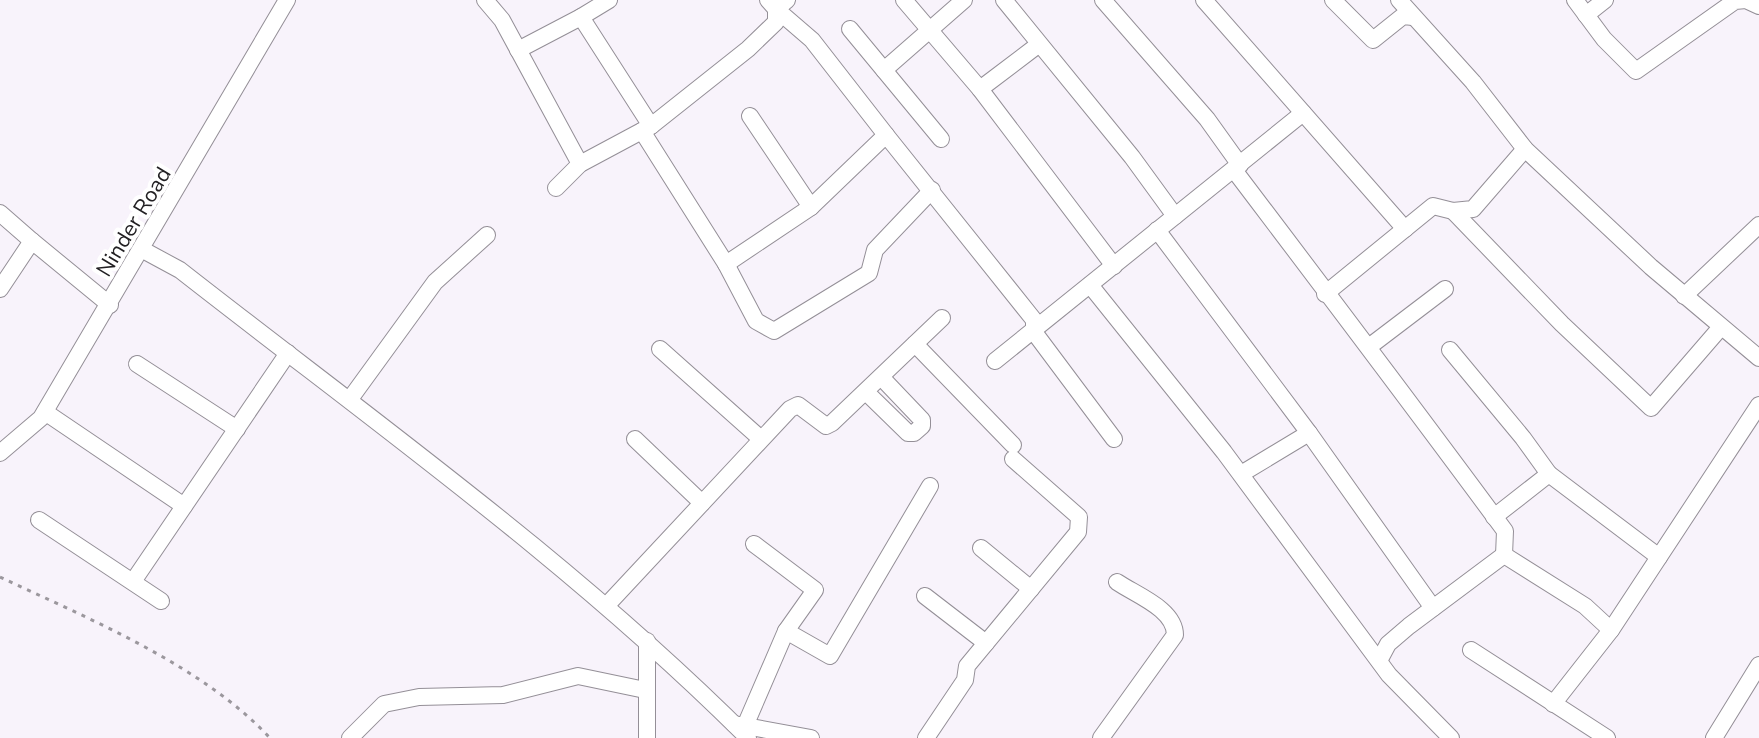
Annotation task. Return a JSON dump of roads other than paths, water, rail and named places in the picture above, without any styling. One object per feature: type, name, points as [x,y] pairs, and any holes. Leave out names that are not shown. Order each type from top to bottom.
[{"type":"street","name":"Ninder Road","points":[[0,453],[45,412],[143,250],[287,0]]},
{"type":"street","points":[[485,0],[518,50],[580,164]]},
{"type":"street","points":[[518,50],[609,0]]},
{"type":"street","points":[[904,0],[980,89],[1114,266]]},
{"type":"street","points":[[884,70],[932,32],[964,0]]},
{"type":"street","points":[[1004,0],[1132,157],[1175,216]]},
{"type":"street","points":[[1103,0],[1178,84],[1325,294],[1370,346],[1505,531],[1504,555]]},
{"type":"street","points":[[1204,0],[1405,229]]},
{"type":"street","points":[[1333,0],[1373,40],[1403,16],[1413,17]]},
{"type":"street","points":[[1399,0],[1473,82],[1525,149],[1684,296],[1757,352]]},
{"type":"street","points":[[1575,0],[1630,69],[1636,71],[1735,1],[1746,0],[1759,6]]},
{"type":"street","points":[[1586,15],[1605,0]]},
{"type":"street","points":[[556,188],[580,164],[646,129],[748,49],[776,22],[777,3]]},
{"type":"street","points":[[777,3],[812,40],[1034,320],[1034,332],[1114,439]]},
{"type":"street","points":[[581,17],[726,264],[756,321],[774,331],[869,273],[875,250],[932,190]]},
{"type":"street","points":[[850,29],[941,139]]},
{"type":"street","points":[[980,89],[1038,45]]},
{"type":"street","points":[[995,361],[1303,113]]},
{"type":"street","points":[[750,116],[811,207]]},
{"type":"street","points":[[726,264],[811,207],[886,135]]},
{"type":"street","points":[[1325,294],[1433,206],[1453,211],[1473,209],[1525,149]]},
{"type":"street","points":[[1453,211],[1552,313],[1651,408],[1721,327]]},
{"type":"street","points":[[0,213],[110,305]]},
{"type":"street","points":[[1684,296],[1759,225]]},
{"type":"street","points":[[1157,230],[1309,433],[1433,608]]},
{"type":"street","points":[[350,399],[435,282],[487,235]]},
{"type":"street","points":[[0,289],[32,241]]},
{"type":"street","points":[[143,250],[180,270],[350,399],[607,605],[742,729],[811,738]]},
{"type":"street","points":[[1090,285],[1241,474],[1389,675],[1416,706],[1451,738]]},
{"type":"street","points":[[1370,346],[1445,289]]},
{"type":"street","points":[[607,605],[761,439],[798,405],[826,426],[942,318]]},
{"type":"street","points":[[915,344],[1013,452],[1072,510],[1081,525],[967,666],[965,680],[926,738]]},
{"type":"street","points":[[660,349],[761,439]]},
{"type":"street","points":[[1450,350],[1549,474],[1659,557]]},
{"type":"street","points":[[134,580],[288,353]]},
{"type":"street","points":[[137,364],[237,429]]},
{"type":"street","points":[[866,392],[908,433],[914,433],[922,420],[881,377]]},
{"type":"street","points":[[1553,704],[1611,630],[1759,405]]},
{"type":"street","points":[[45,412],[184,506]]},
{"type":"street","points":[[1241,474],[1309,433]]},
{"type":"street","points":[[635,439],[702,503]]},
{"type":"street","points":[[1494,517],[1549,474]]},
{"type":"street","points":[[786,631],[830,656],[930,486]]},
{"type":"street","points":[[39,520],[134,580],[161,601]]},
{"type":"street","points":[[742,729],[786,631],[815,590],[754,544]]},
{"type":"street","points":[[981,548],[1031,589]]},
{"type":"street","points":[[1380,659],[1388,644],[1504,555]]},
{"type":"street","points":[[1504,555],[1585,606],[1611,630]]},
{"type":"street","points":[[1101,738],[1175,635],[1175,624],[1168,615],[1117,582]]},
{"type":"street","points":[[925,596],[986,643]]},
{"type":"street","points":[[647,641],[647,738]]},
{"type":"street","points":[[1471,650],[1607,738]]},
{"type":"street","points":[[1714,738],[1757,675]]},
{"type":"street","points":[[350,738],[384,704],[419,697],[503,695],[578,676],[645,690]]}]
